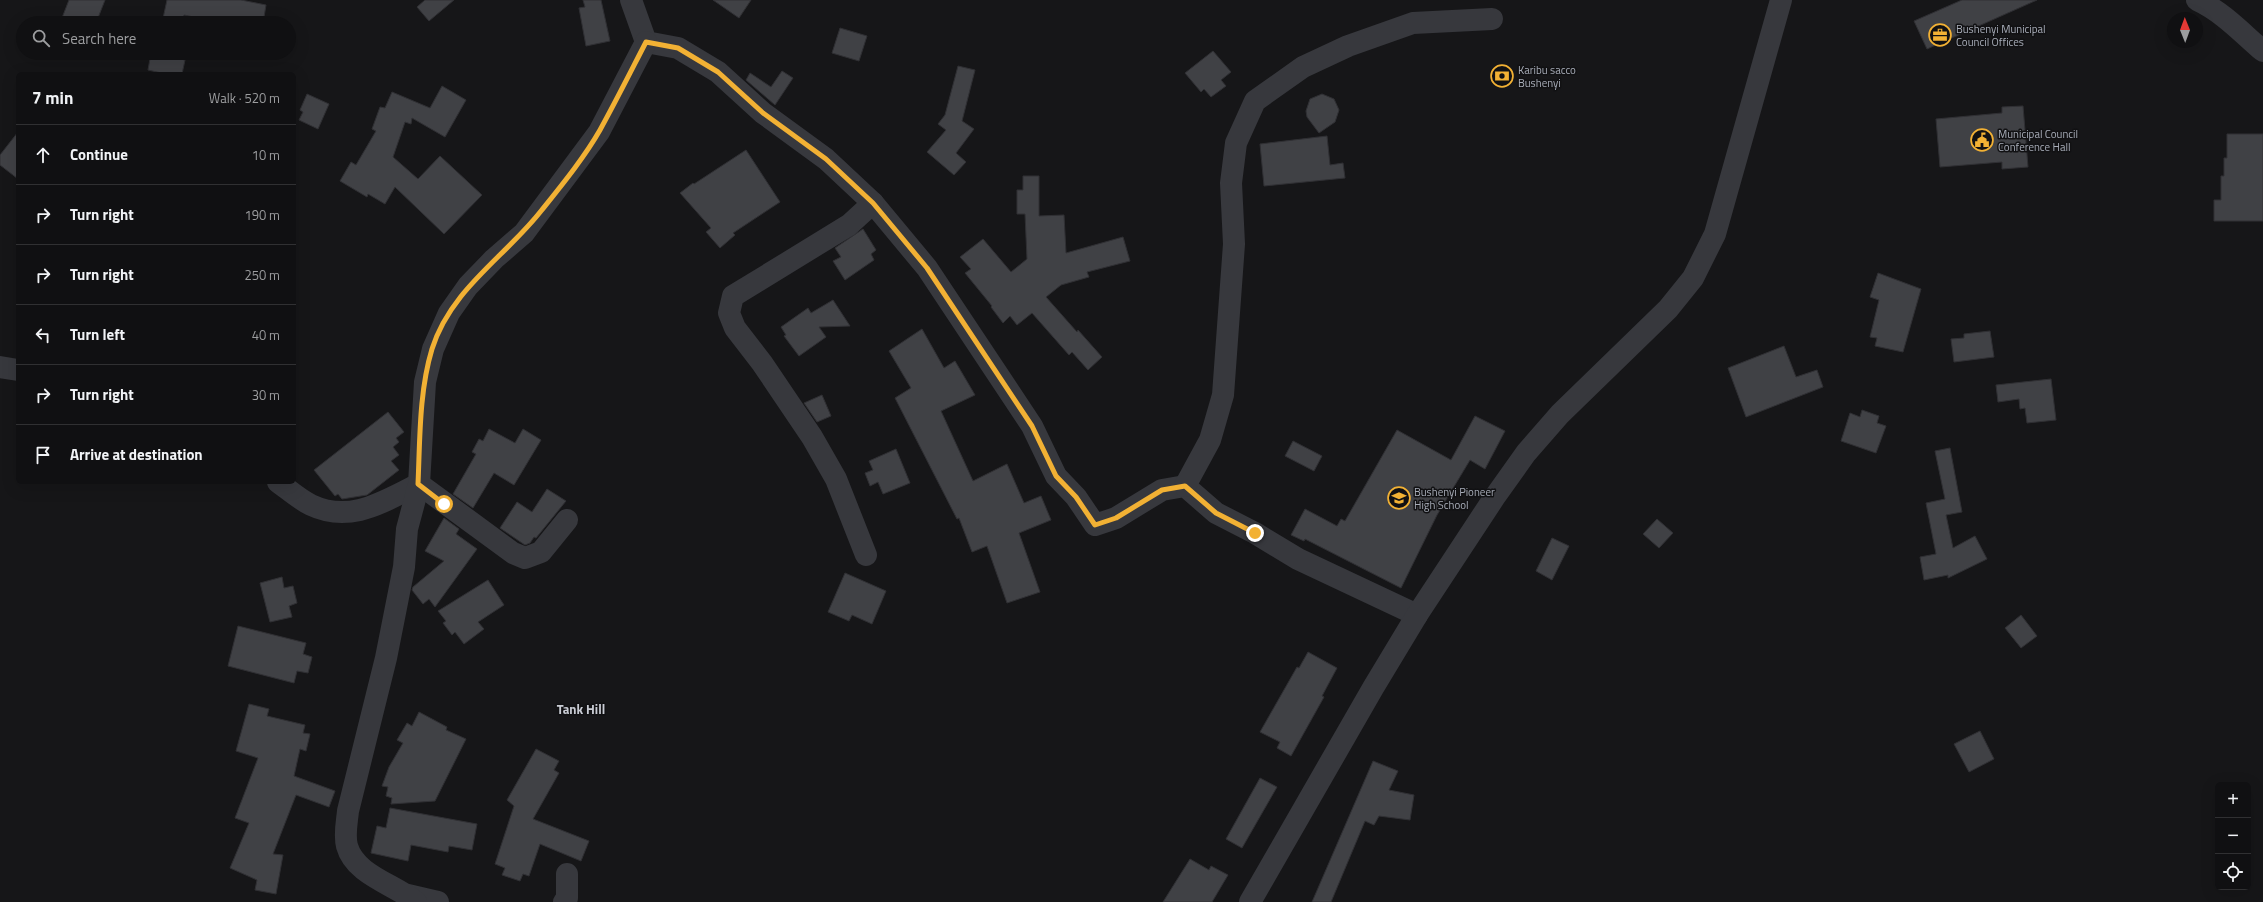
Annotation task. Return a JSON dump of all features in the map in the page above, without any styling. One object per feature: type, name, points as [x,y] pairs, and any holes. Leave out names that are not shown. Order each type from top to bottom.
[{"type":"street","points":[[438,902],[412,899],[380,880],[355,861],[347,846],[346,834],[348,811],[398,601],[404,567],[407,529],[418,484],[425,382],[432,349],[449,312],[468,286],[494,259],[524,233],[599,132],[646,42],[631,0]]},
{"type":"street","points":[[1250,902],[1373,688],[1417,615],[1526,453],[1560,414],[1668,309],[1693,278],[1717,227],[1781,0]]},
{"type":"street","points":[[2197,0],[2217,12],[2263,51]]},
{"type":"street","points":[[1185,486],[1210,440],[1223,395],[1234,244],[1231,183],[1236,143],[1255,101],[1303,67],[1348,46],[1413,23],[1492,19]]},
{"type":"street","points":[[646,42],[678,48],[718,72],[763,113],[826,159],[873,203],[935,280],[1032,426],[1056,476],[1076,497],[1095,525],[1116,518],[1162,490],[1185,486]]},
{"type":"street","points":[[866,555],[836,478],[812,437],[766,369],[735,328],[729,313],[733,296],[849,225],[873,203]]},
{"type":"street","points":[[0,368],[16,370]]},
{"type":"street","points":[[281,484],[312,505],[338,512],[368,509],[418,484]]},
{"type":"street","points":[[418,484],[513,553],[525,558],[541,552],[567,520]]},
{"type":"street","points":[[1185,486],[1216,513],[1304,562],[1417,615]]},
{"type":"street","points":[[564,902],[567,898],[567,874]]},
{"type":"building","points":[[69,0],[105,0],[99,16],[63,16]]},
{"type":"building","points":[[167,0],[241,0],[266,5],[264,16],[164,16]]},
{"type":"building","points":[[425,0],[454,0],[429,21],[417,7]]},
{"type":"building","points":[[583,0],[601,0],[610,41],[586,46],[579,8],[585,7]]},
{"type":"building","points":[[713,0],[751,0],[739,18]]},
{"type":"building","name":"Bushenyi Municipal Council Offices","points":[[1962,0],[2037,0],[1927,49],[1914,21]]},
{"type":"building","points":[[840,28],[867,36],[859,61],[832,53]]},
{"type":"building","points":[[1213,51],[1231,72],[1221,80],[1226,86],[1211,97],[1204,89],[1201,92],[1185,73]]},
{"type":"building","points":[[150,60],[185,60],[182,72],[157,72],[148,70]]},
{"type":"building","points":[[958,66],[975,70],[962,121],[974,129],[956,153],[966,162],[954,175],[927,152],[946,130],[938,124],[945,115]]},
{"type":"building","points":[[782,71],[793,78],[775,105],[746,80],[750,73],[771,87]]},
{"type":"building","points":[[442,86],[466,100],[445,137],[412,118],[411,124],[405,122],[393,157],[418,179],[440,156],[482,195],[444,234],[395,187],[385,204],[368,194],[367,197],[340,181],[351,162],[356,165],[376,131],[372,129],[380,107],[385,108],[392,92],[430,108]]},
{"type":"building","points":[[307,94],[329,104],[318,129],[299,120],[303,112],[300,110]]},
{"type":"building","points":[[1322,94],[1334,99],[1339,110],[1335,122],[1319,133],[1307,117],[1306,111],[1310,99]]},
{"type":"building","name":"Municipal Council Conference Hall","points":[[2023,106],[2028,167],[2002,169],[2002,162],[1940,167],[1936,119],[2002,113],[2002,107]]},
{"type":"building","points":[[2227,134],[2263,134],[2263,221],[2214,221],[2214,200],[2221,200],[2221,176],[2224,176],[2224,158],[2227,158]]},
{"type":"building","points":[[16,135],[16,177],[0,165],[0,155]]},
{"type":"building","points":[[1327,136],[1330,165],[1343,163],[1345,178],[1264,186],[1260,144]]},
{"type":"building","points":[[746,150],[780,202],[733,233],[735,235],[720,248],[706,232],[711,228],[680,193],[693,183],[694,184]]},
{"type":"building","points":[[1023,176],[1039,176],[1039,216],[1064,215],[1066,253],[1123,237],[1130,261],[1087,272],[1089,277],[1061,285],[1046,297],[1077,332],[1078,330],[1102,357],[1088,370],[1072,352],[1069,355],[1032,313],[1017,325],[1010,316],[1003,323],[991,307],[992,306],[965,273],[971,269],[960,257],[983,239],[1011,272],[1027,259],[1025,214],[1017,214],[1017,190],[1023,190]]},
{"type":"building","points":[[863,229],[876,250],[871,254],[874,260],[845,280],[833,261],[841,257],[835,248]]},
{"type":"building","points":[[1878,273],[1921,289],[1903,352],[1875,346],[1877,338],[1870,337],[1879,300],[1870,297]]},
{"type":"building","points":[[833,300],[850,326],[819,327],[826,337],[799,356],[784,336],[786,335],[781,327],[808,308],[811,313]]},
{"type":"building","points":[[922,329],[944,368],[955,361],[975,395],[941,411],[973,481],[1007,464],[1024,503],[1041,496],[1051,520],[1019,533],[1040,592],[1007,603],[987,546],[972,552],[959,518],[957,519],[895,398],[911,388],[889,351]]},
{"type":"building","points":[[1990,331],[1994,357],[1954,362],[1951,339],[1964,338],[1964,334]]},
{"type":"building","points":[[1784,346],[1796,377],[1817,370],[1823,387],[1746,417],[1728,368]]},
{"type":"building","points":[[2051,379],[2056,420],[2027,423],[2025,408],[2020,409],[2019,399],[1998,402],[1996,385]]},
{"type":"building","points":[[822,395],[831,416],[817,422],[804,403]]},
{"type":"building","points":[[1862,410],[1879,416],[1877,423],[1886,426],[1876,453],[1841,441],[1850,413],[1860,417]]},
{"type":"building","points":[[388,412],[404,432],[396,438],[399,442],[393,447],[399,455],[391,461],[399,470],[367,495],[342,499],[338,494],[335,496],[314,470]]},
{"type":"building","points":[[1475,416],[1505,431],[1485,469],[1470,460],[1437,515],[1401,588],[1305,539],[1304,541],[1291,535],[1305,509],[1337,526],[1341,519],[1345,521],[1397,430],[1451,460]]},
{"type":"building","points":[[489,429],[515,443],[523,429],[541,440],[514,485],[494,473],[473,508],[453,494],[476,454],[472,452],[479,439],[483,441]]},
{"type":"building","points":[[1293,441],[1322,456],[1314,471],[1285,456]]},
{"type":"building","points":[[1950,448],[1962,512],[1946,515],[1953,548],[1975,536],[1987,559],[1948,578],[1948,575],[1924,580],[1920,557],[1936,554],[1926,503],[1945,499],[1935,451]]},
{"type":"building","points":[[896,449],[910,483],[883,494],[878,482],[870,486],[865,473],[873,470],[869,461]]},
{"type":"building","points":[[547,489],[566,501],[536,538],[534,537],[530,543],[525,545],[500,528],[517,502],[532,512]]},
{"type":"building","points":[[444,518],[459,529],[456,534],[477,549],[435,607],[429,599],[423,604],[412,590],[413,587],[444,561],[425,551]]},
{"type":"building","points":[[1657,519],[1673,533],[1659,548],[1643,534]]},
{"type":"building","points":[[1552,538],[1569,546],[1552,580],[1536,571]]},
{"type":"building","points":[[845,573],[886,591],[872,624],[852,615],[849,621],[828,612]]},
{"type":"building","points":[[282,577],[284,588],[293,586],[297,603],[289,606],[292,617],[270,622],[260,583]]},
{"type":"building","points":[[488,580],[504,605],[478,622],[484,629],[464,644],[455,632],[452,635],[443,623],[446,621],[438,611]]},
{"type":"building","points":[[2021,615],[2037,636],[2021,648],[2005,628]]},
{"type":"building","points":[[238,626],[306,643],[303,654],[312,657],[308,673],[297,671],[294,683],[228,666]]},
{"type":"building","points":[[1308,652],[1337,668],[1322,696],[1324,697],[1291,756],[1277,748],[1280,742],[1260,732],[1297,667],[1299,668]]},
{"type":"building","points":[[249,704],[269,709],[267,716],[305,725],[303,733],[310,734],[306,751],[300,749],[294,776],[335,791],[329,807],[296,795],[273,854],[283,855],[276,894],[255,890],[257,880],[230,868],[249,823],[235,818],[258,758],[236,751]]},
{"type":"building","points":[[419,712],[447,727],[446,730],[466,739],[435,801],[391,804],[392,798],[386,796],[388,787],[382,786],[389,767],[403,743],[397,740],[407,723],[412,726]]},
{"type":"building","points":[[1980,731],[1994,759],[1969,772],[1954,744]]},
{"type":"building","points":[[536,749],[559,761],[554,770],[559,773],[533,819],[589,841],[581,861],[540,844],[529,876],[523,874],[520,881],[502,875],[505,868],[495,864],[514,806],[507,800]]},
{"type":"building","points":[[1373,761],[1398,771],[1389,790],[1414,795],[1410,820],[1379,816],[1374,825],[1365,821],[1331,902],[1312,902]]},
{"type":"building","points":[[1260,778],[1277,787],[1242,848],[1226,839]]},
{"type":"building","points":[[390,808],[477,824],[472,850],[449,846],[448,852],[411,845],[408,861],[371,853],[377,826],[386,828]]},
{"type":"building","points":[[1190,859],[1209,870],[1211,866],[1228,875],[1212,902],[1163,902]]},
{"type":"place","name":"Bushenyi Municipal Council Offices","points":[[1940,35]]},
{"type":"place","name":"Karibu sacco Bushenyi","points":[[1502,76]]},
{"type":"place","name":"Municipal Council Conference Hall","points":[[1982,140]]},
{"type":"place","name":"Bushenyi Pioneer High School","points":[[1399,498]]},
{"type":"district","name":"Tank Hill","points":[[581,709]]},
{"type":"route","points":[[444,504],[418,484],[425,382],[432,349],[449,312],[468,286],[494,259],[524,233],[599,132],[646,42],[678,48],[718,72],[763,113],[797,136],[826,159],[873,203],[927,268],[1032,426],[1056,476],[1076,497],[1095,525],[1116,518],[1162,490],[1185,486],[1216,513],[1255,533]]}]
